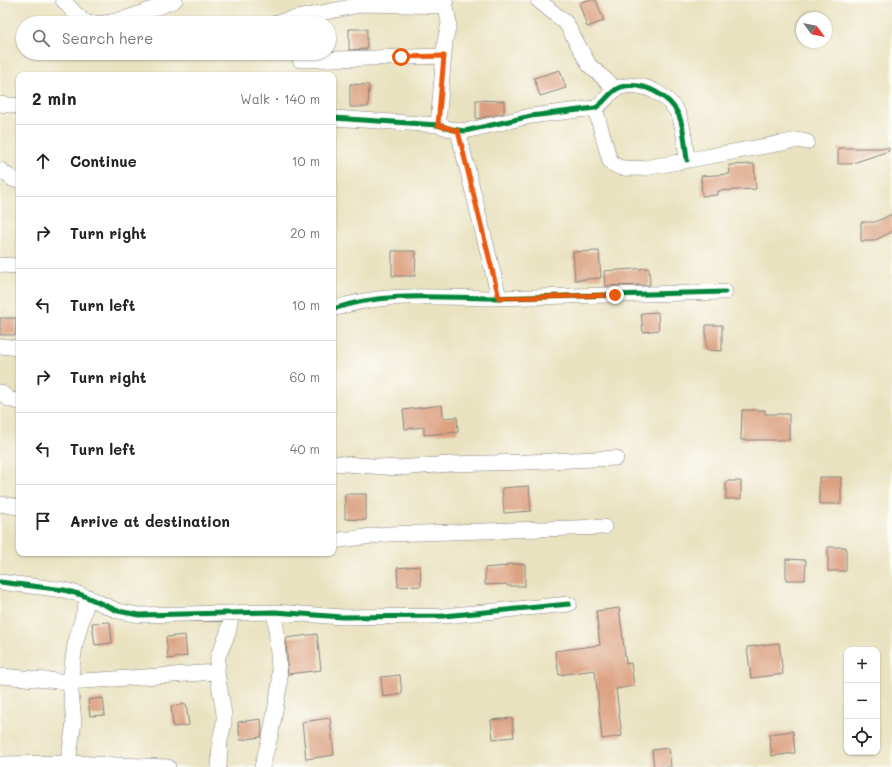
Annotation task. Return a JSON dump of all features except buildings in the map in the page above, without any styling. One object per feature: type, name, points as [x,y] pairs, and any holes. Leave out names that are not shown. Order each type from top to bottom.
[{"type":"street","points":[[64,0],[79,16]]},
{"type":"street","points":[[130,16],[145,13],[175,0]]},
{"type":"street","points":[[538,0],[566,23],[589,65],[616,89]]},
{"type":"street","points":[[306,16],[365,4],[446,3],[449,24],[445,41],[438,125]]},
{"type":"street","points":[[336,59],[444,56]]},
{"type":"street","points":[[336,118],[438,125],[458,131],[465,131],[532,116],[595,108],[601,105],[616,89],[623,86],[647,87],[669,100],[680,114],[688,160]]},
{"type":"street","points":[[0,104],[16,106]]},
{"type":"street","points":[[595,108],[600,132],[612,164],[625,169],[645,168],[798,140],[807,142]]},
{"type":"street","points":[[458,131],[499,298]]},
{"type":"street","points":[[0,170],[16,180]]},
{"type":"street","points":[[0,265],[16,266]]},
{"type":"street","points":[[336,308],[351,303],[397,297],[499,298],[725,292]]},
{"type":"street","points":[[0,346],[16,348]]},
{"type":"street","points":[[0,392],[9,399],[16,401]]},
{"type":"street","points":[[336,463],[397,468],[450,464],[616,458]]},
{"type":"street","points":[[0,504],[16,507]]},
{"type":"street","points":[[336,541],[388,534],[604,527]]},
{"type":"street","points":[[0,582],[64,590],[88,597],[118,611],[139,614],[275,612],[342,617],[443,616],[569,604]]},
{"type":"street","points":[[68,763],[74,722],[70,682],[75,645],[88,597]]},
{"type":"street","points":[[262,767],[271,734],[280,682],[275,612]]},
{"type":"street","points":[[219,767],[220,740],[224,723],[224,714],[217,672],[218,656],[228,633],[232,613]]},
{"type":"street","points":[[0,676],[70,682],[217,672]]},
{"type":"street","points":[[0,764],[68,763],[168,767]]},
{"type":"cycle path","points":[[336,118],[438,125],[450,129],[465,131],[531,116],[595,108],[617,89],[625,86],[638,86],[650,89],[664,97],[672,104],[681,120],[687,160]]},
{"type":"cycle path","points":[[336,308],[352,303],[372,300],[412,297],[492,298],[725,292]]},
{"type":"cycle path","points":[[0,582],[64,590],[82,595],[118,611],[139,615],[275,612],[342,617],[443,616],[569,604]]},
{"type":"route","points":[[401,57],[444,56],[438,125],[458,131],[499,298],[615,295]]}]
